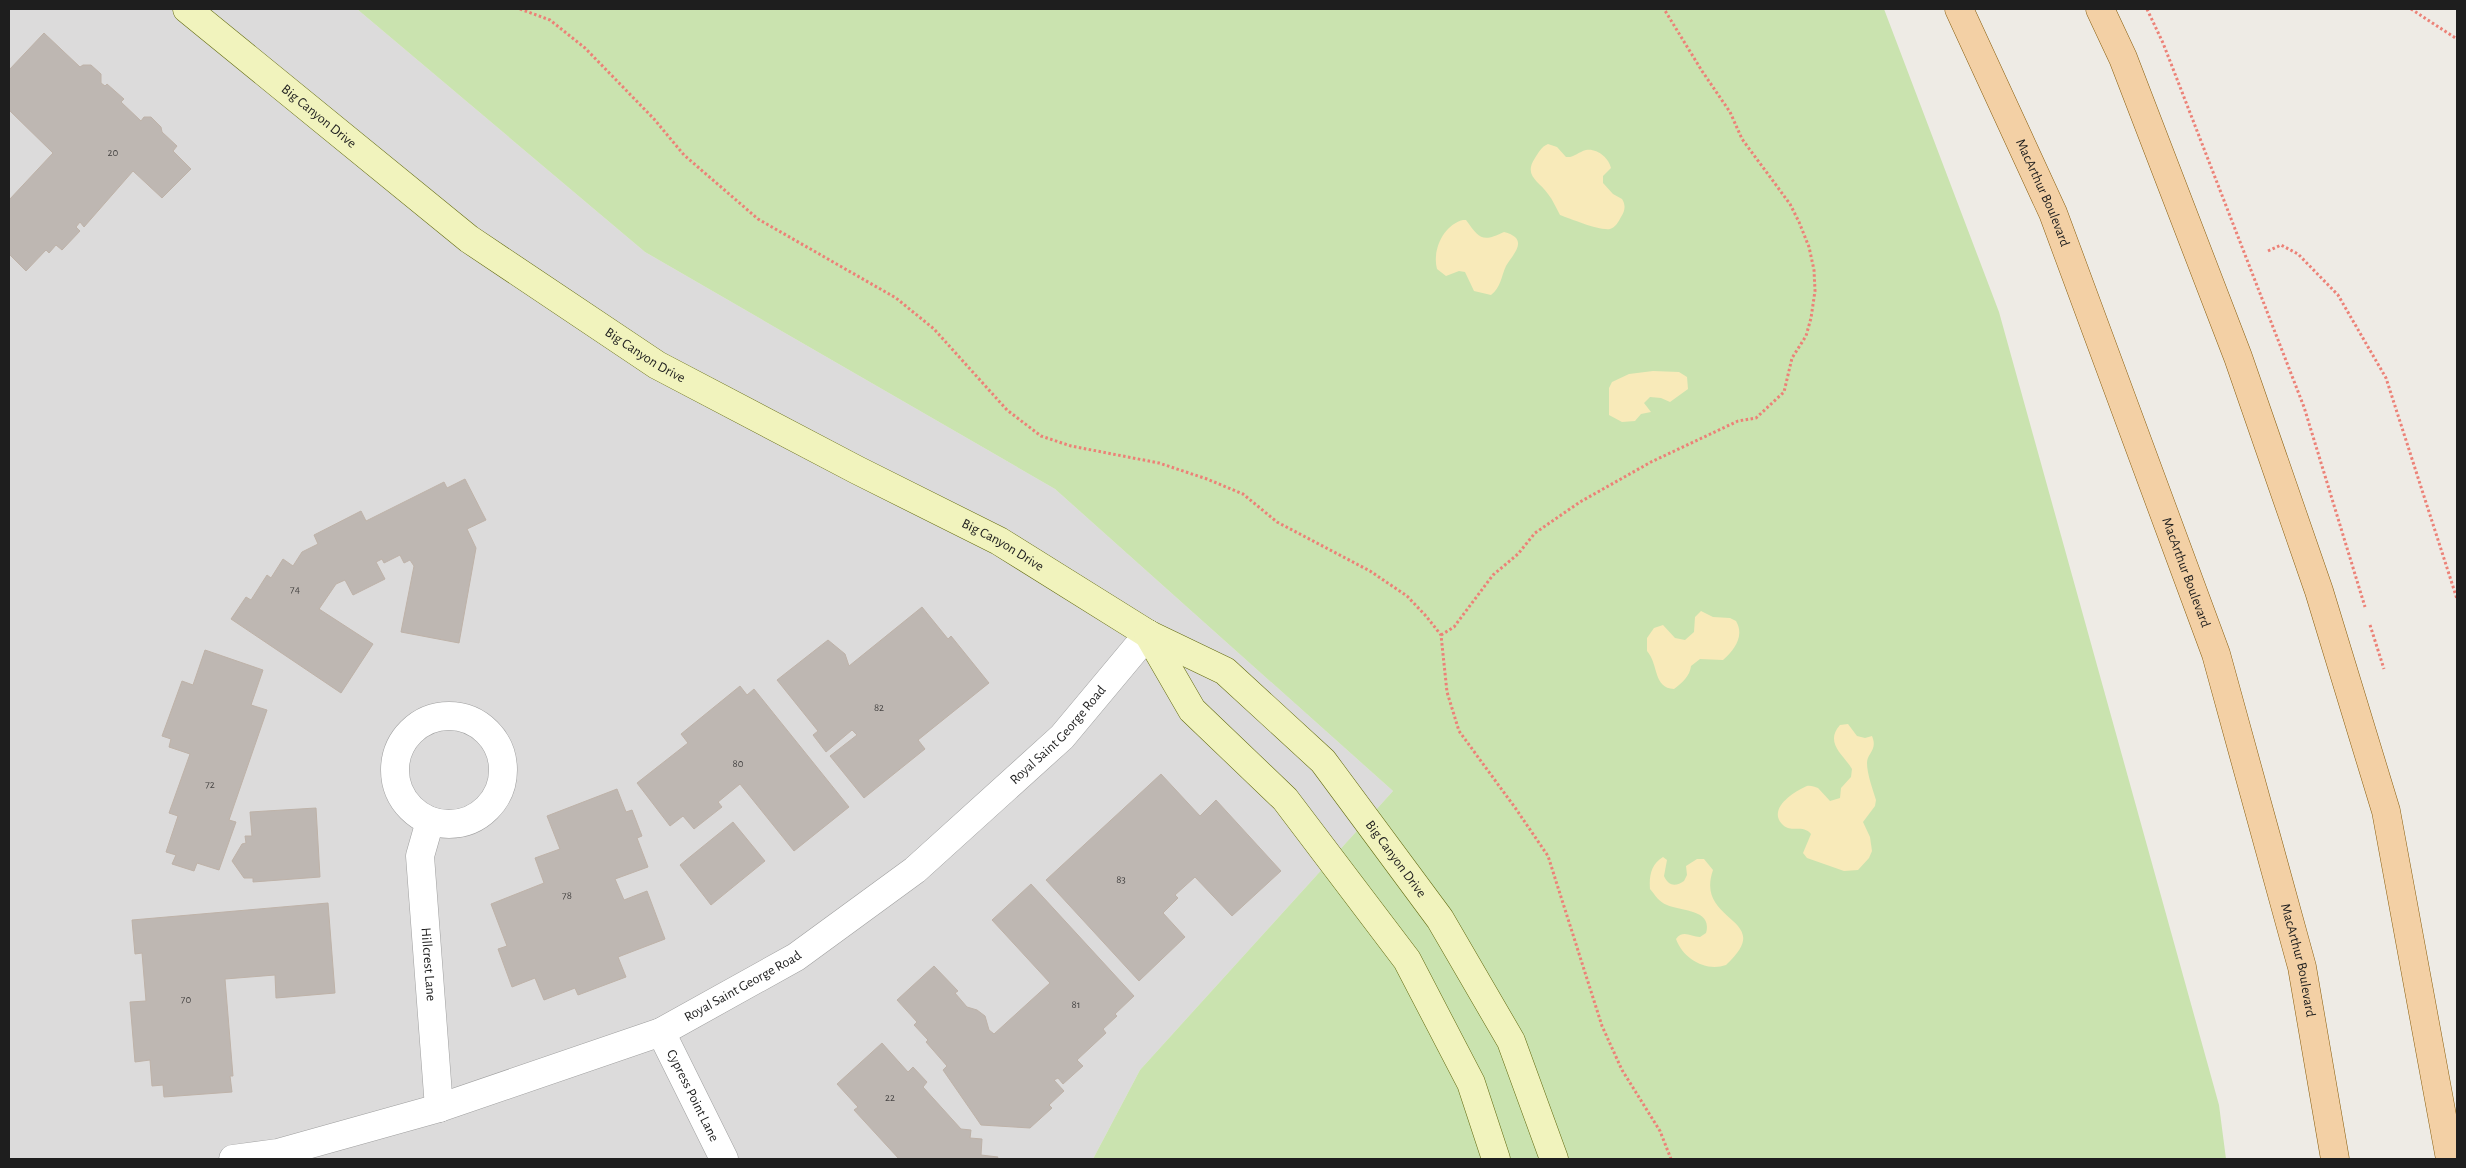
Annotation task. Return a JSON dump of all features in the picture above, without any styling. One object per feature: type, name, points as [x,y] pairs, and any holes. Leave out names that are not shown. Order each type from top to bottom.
[{"type":"main road","name":"MacArthur Boulevard","points":[[1959,9],[2052,213],[2216,654],[2302,967],[2334,1159]]},
{"type":"main road","points":[[2100,9],[2123,58],[2238,356],[2319,591],[2386,811],[2438,1084],[2450,1159]]},
{"type":"street","name":"Big Canyon Drive","points":[[187,9],[469,239],[657,364],[848,465],[999,541],[1148,634],[1225,671],[1323,761],[1440,919],[1510,1041],[1554,1159]]},
{"type":"street","name":"Big Canyon Drive","points":[[1148,634],[1192,710],[1285,799],[1407,960],[1471,1082],[1496,1159]]},
{"type":"street","name":"Royal Saint George Road","points":[[233,1159],[278,1153],[439,1108],[661,1032],[796,956],[915,870],[1062,737],[1148,634]]},
{"type":"street","name":"Hillcrest Lane","points":[[430,821],[420,856],[439,1108]]},
{"type":"street","name":"Cypress Point Lane","points":[[661,1032],[724,1159]]},
{"type":"path","points":[[520,9],[550,20],[585,48],[654,119],[684,155],[758,220],[896,298],[934,329],[1007,410],[1041,436],[1071,446],[1159,463],[1243,494],[1277,522],[1370,571],[1407,596],[1426,616],[1440,635],[1447,692],[1459,731],[1548,856],[1602,1026],[1622,1070],[1660,1131],[1670,1159]]},
{"type":"path","points":[[1440,635],[1454,627],[1493,575],[1518,554],[1535,533],[1580,502],[1651,462],[1738,422],[1756,418],[1784,392],[1792,358],[1806,336],[1815,291],[1814,270],[1809,248],[1799,222],[1790,204],[1742,139],[1730,112],[1664,9]]},
{"type":"path","points":[[2147,9],[2163,43],[2304,407],[2365,607]]},
{"type":"path","points":[[2411,9],[2457,39]]},
{"type":"path","points":[[2268,251],[2281,245],[2298,254],[2338,295],[2386,378],[2457,599]]},
{"type":"shaded area","points":[[9,9],[357,9],[645,252],[1055,489],[1393,791],[1140,1070],[1093,1159],[9,1159]]},
{"type":"green space","points":[[357,9],[1884,9],[1999,312],[2219,1105],[2226,1159],[1093,1159],[1140,1070],[1393,791],[1055,489],[645,252]]},
{"type":"sand","points":[[1548,144],[1557,147],[1566,157],[1590,150],[1602,154],[1608,161],[1611,168],[1603,176],[1603,183],[1613,194],[1622,199],[1624,206],[1622,215],[1614,227],[1610,229],[1600,228],[1560,215],[1550,196],[1531,174],[1532,164],[1539,152]]},
{"type":"sand","points":[[1466,220],[1474,231],[1482,237],[1491,237],[1504,232],[1517,239],[1518,243],[1515,252],[1506,266],[1499,285],[1491,295],[1474,291],[1465,272],[1459,271],[1446,276],[1437,269],[1436,254],[1441,240],[1450,227]]},
{"type":"sand","points":[[1653,371],[1679,372],[1687,377],[1688,389],[1670,402],[1661,398],[1650,397],[1644,403],[1651,412],[1641,414],[1635,421],[1622,422],[1609,415],[1609,388],[1612,382],[1629,374]]},
{"type":"sand","points":[[1701,611],[1713,617],[1730,618],[1736,621],[1739,632],[1737,642],[1723,660],[1700,659],[1691,666],[1687,676],[1680,684],[1674,689],[1667,688],[1659,680],[1647,651],[1647,638],[1654,628],[1663,625],[1675,638],[1685,640],[1694,632],[1695,617]]},
{"type":"sand","points":[[1848,724],[1857,736],[1865,738],[1872,736],[1874,741],[1867,760],[1867,767],[1876,800],[1875,806],[1863,822],[1870,837],[1872,851],[1869,858],[1858,870],[1844,871],[1807,858],[1803,853],[1811,834],[1808,831],[1786,827],[1779,819],[1778,813],[1784,801],[1807,786],[1818,788],[1830,801],[1840,798],[1841,788],[1851,777],[1852,769],[1837,748],[1834,738],[1840,725]]},
{"type":"sand","points":[[1663,857],[1667,860],[1664,876],[1670,884],[1678,884],[1684,881],[1687,875],[1686,866],[1697,859],[1704,859],[1713,870],[1710,888],[1714,901],[1740,928],[1743,938],[1740,949],[1726,965],[1711,967],[1703,965],[1690,958],[1679,946],[1676,939],[1681,934],[1700,937],[1706,933],[1707,925],[1705,919],[1694,912],[1664,904],[1650,889],[1653,867]]},
{"type":"building","points":[[44,33],[80,67],[91,65],[101,74],[101,83],[105,86],[107,84],[124,99],[121,102],[141,121],[144,117],[151,117],[161,127],[162,132],[177,146],[173,151],[191,169],[162,198],[133,171],[84,227],[80,222],[76,227],[80,231],[62,250],[56,245],[49,253],[46,250],[26,271],[9,254],[9,200],[53,153],[9,110],[9,70]]},
{"type":"building","points":[[465,479],[486,520],[467,529],[476,548],[459,643],[401,632],[414,566],[410,560],[404,563],[400,555],[384,563],[382,559],[376,562],[385,579],[353,595],[345,580],[336,584],[319,609],[373,644],[341,693],[231,619],[246,597],[251,600],[267,575],[271,578],[283,559],[293,566],[302,552],[318,544],[314,535],[361,511],[366,521],[444,482],[447,488]]},
{"type":"building","points":[[922,607],[948,639],[951,636],[989,683],[918,740],[925,749],[864,798],[830,756],[857,735],[852,730],[826,752],[813,735],[818,731],[777,680],[828,640],[845,654],[849,666]]},
{"type":"building","points":[[205,650],[263,670],[251,705],[267,710],[229,820],[236,822],[219,870],[197,863],[194,871],[172,864],[176,855],[166,852],[178,816],[169,813],[190,754],[169,747],[171,739],[162,736],[182,681],[193,685]]},
{"type":"building","points":[[740,686],[747,695],[754,689],[849,807],[794,851],[740,784],[718,802],[722,807],[694,829],[683,816],[670,826],[637,783],[688,743],[681,734]]},
{"type":"building","points":[[1161,774],[1200,816],[1216,800],[1281,871],[1232,916],[1195,877],[1175,895],[1178,898],[1163,913],[1185,937],[1139,981],[1046,880]]},
{"type":"building","points":[[617,789],[626,812],[632,810],[642,836],[637,838],[648,867],[615,879],[624,900],[647,891],[665,939],[618,957],[626,977],[578,995],[575,988],[544,1000],[535,978],[512,987],[498,949],[507,946],[491,904],[544,883],[535,858],[560,849],[547,816]]},
{"type":"building","points":[[316,808],[320,877],[253,882],[253,878],[244,878],[232,861],[242,844],[246,843],[245,836],[252,836],[250,812]]},
{"type":"building","points":[[733,822],[765,861],[711,905],[680,865]]},
{"type":"building","points":[[1031,884],[1134,996],[1115,1014],[1117,1016],[1103,1029],[1106,1033],[1077,1060],[1083,1066],[1063,1084],[1058,1078],[1054,1080],[1064,1091],[1049,1105],[1052,1108],[1030,1128],[981,1125],[943,1070],[947,1066],[926,1042],[928,1040],[914,1025],[917,1022],[897,1000],[934,966],[958,991],[955,993],[967,1007],[977,1010],[985,1016],[989,1030],[994,1034],[1050,983],[992,920]]},
{"type":"building","points":[[328,903],[335,993],[276,998],[275,975],[225,979],[233,1076],[230,1076],[232,1092],[164,1097],[163,1085],[152,1086],[150,1060],[135,1062],[130,1002],[146,1001],[142,953],[135,954],[132,920]]},
{"type":"building","points":[[882,1043],[908,1072],[913,1067],[927,1082],[923,1087],[961,1129],[971,1130],[970,1138],[982,1139],[981,1155],[998,1157],[997,1159],[899,1159],[854,1110],[858,1107],[837,1084]]}]
